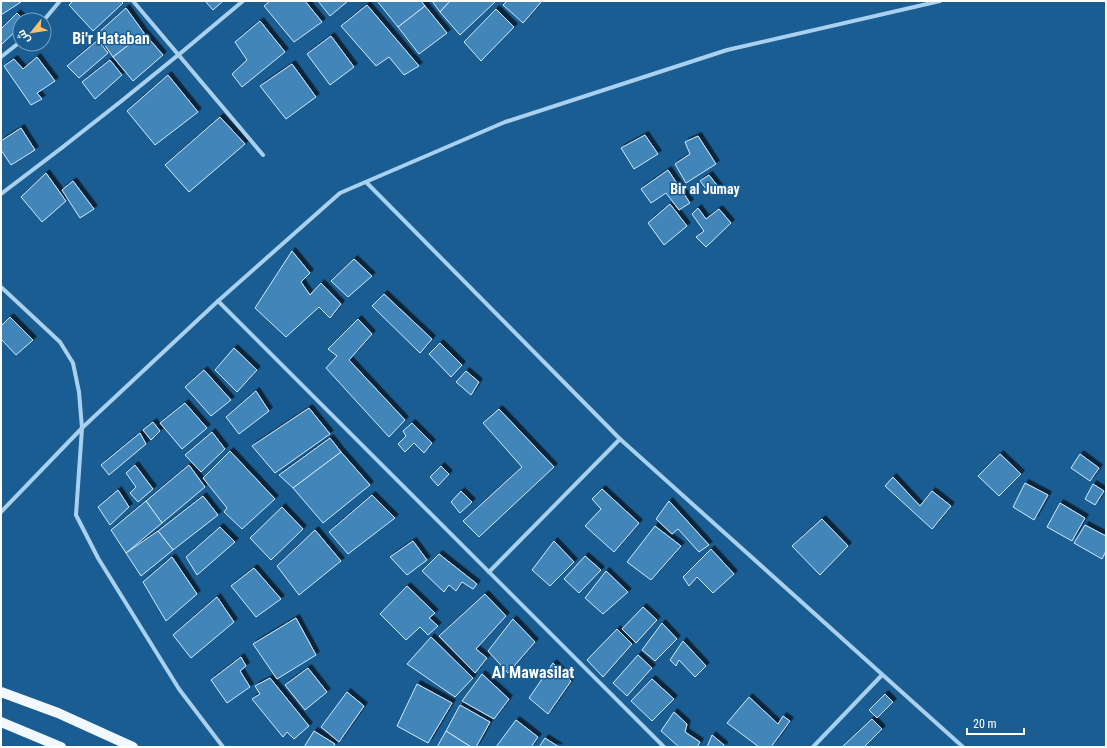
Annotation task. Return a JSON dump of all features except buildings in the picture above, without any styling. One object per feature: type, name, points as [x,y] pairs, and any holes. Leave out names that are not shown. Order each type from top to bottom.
[{"type":"main road","points":[[1,692],[58,713],[134,747]]},
{"type":"main road","points":[[1,722],[61,747]]},
{"type":"street","points":[[51,12],[60,1]]},
{"type":"street","points":[[133,1],[263,155]]},
{"type":"street","points":[[1,194],[70,143],[179,56],[243,1]]},
{"type":"street","points":[[1,512],[82,428],[218,301],[340,193],[505,122],[727,50],[940,1]]},
{"type":"street","points":[[1,57],[12,48]]},
{"type":"street","points":[[366,182],[620,439],[963,747]]},
{"type":"street","points":[[1,287],[60,342],[73,363],[79,392],[82,428],[76,515],[98,558],[179,689],[223,747]]},
{"type":"street","points":[[218,301],[664,747]]},
{"type":"street","points":[[489,572],[620,439]]},
{"type":"street","points":[[813,747],[882,675]]},
{"type":"district","name":"Bi'r Hataban","points":[[111,38]]},
{"type":"district","name":"Bir al Jumay","points":[[705,189]]},
{"type":"district","name":"Al Mawasilat","points":[[533,672]]}]
